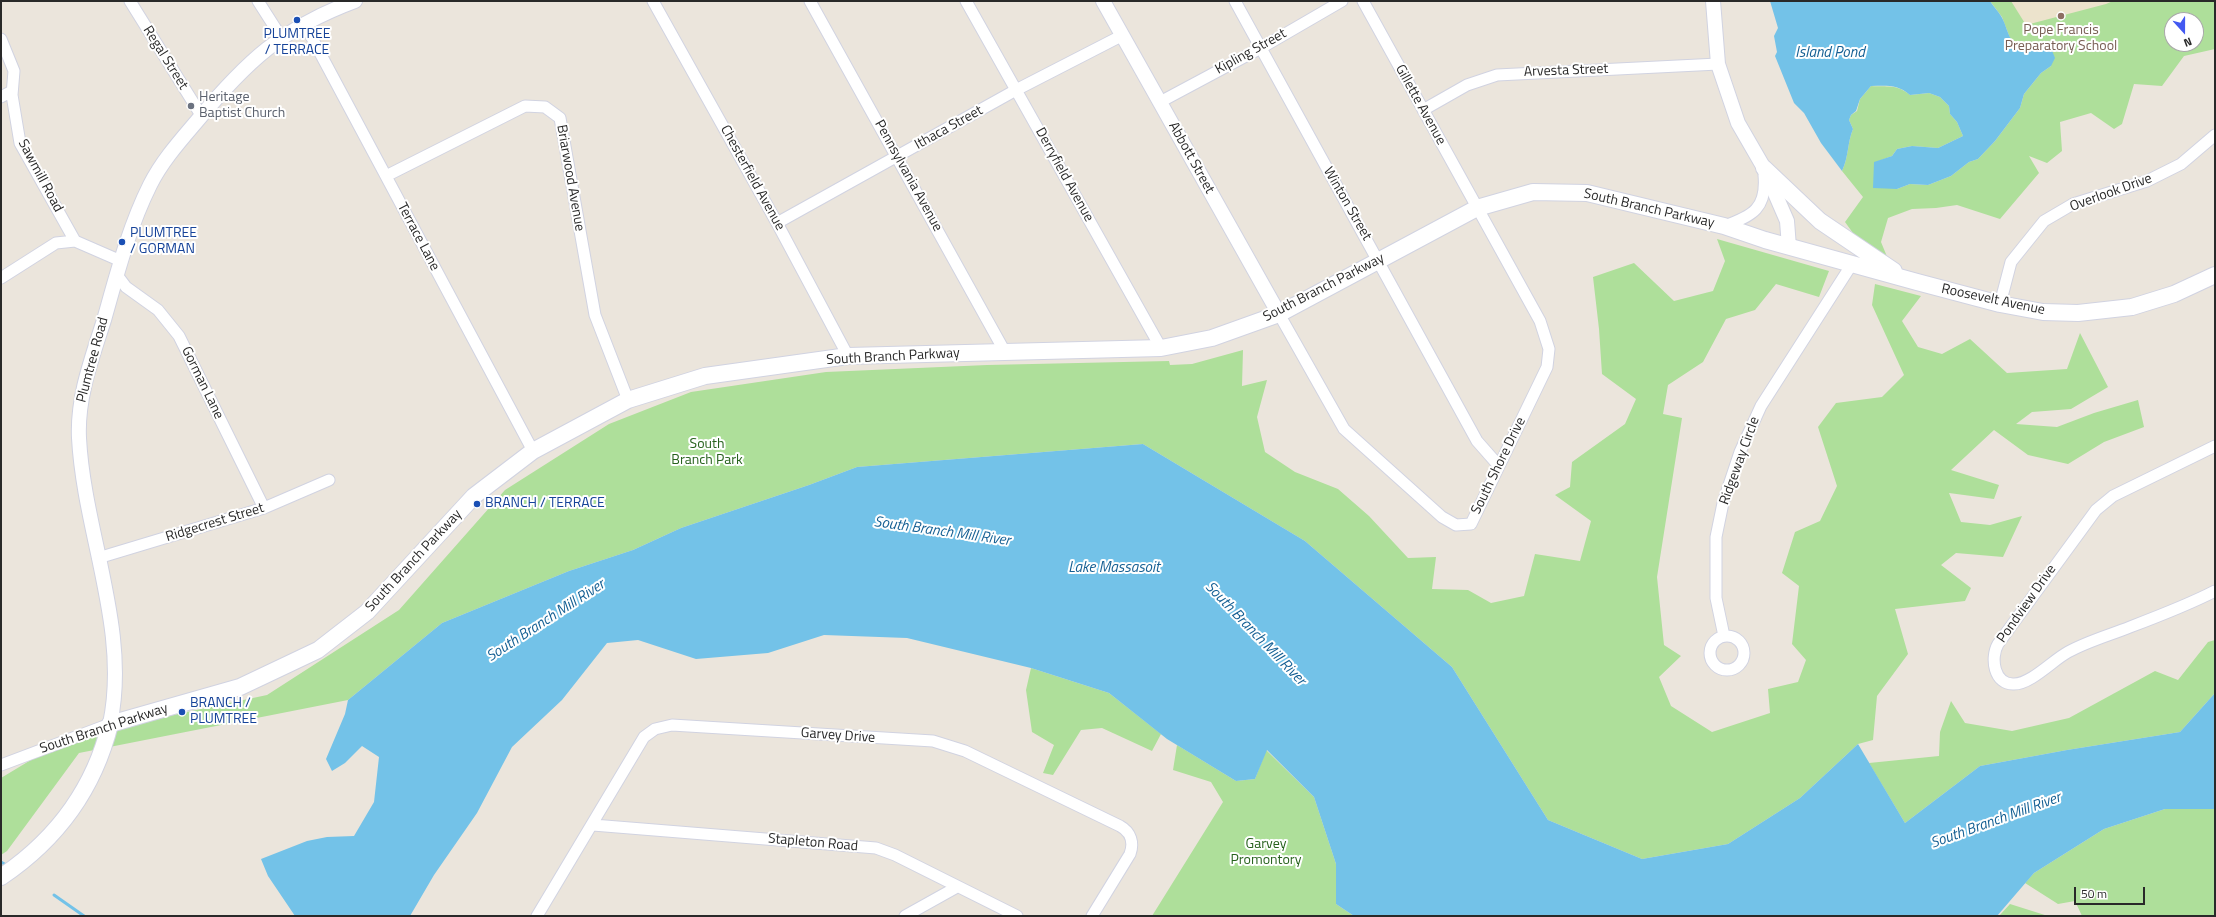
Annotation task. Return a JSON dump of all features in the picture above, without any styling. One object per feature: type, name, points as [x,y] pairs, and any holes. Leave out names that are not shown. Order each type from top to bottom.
[{"type":"main road","name":"Roosevelt Avenue","points":[[1764,168],[1820,221],[1909,280]]},
{"type":"main road","name":"South Branch Parkway","points":[[110,724],[240,687],[318,650],[367,612],[474,496],[533,451],[628,400],[705,376],[848,356],[1161,348],[1212,338],[1279,314],[1477,208],[1532,192],[1587,193],[1724,226],[1789,247]]},
{"type":"main road","name":"Roosevelt Avenue","points":[[1789,247],[2000,304],[2055,313],[2078,313],[2117,309],[2163,298],[2215,274]]},
{"type":"main road","name":"Plumtree Road","points":[[1,877],[41,846],[74,808],[96,766],[110,724]]},
{"type":"street","name":"Regal Street","points":[[130,1],[202,115]]},
{"type":"street","points":[[258,1],[281,38]]},
{"type":"street","name":"Plumtree Road","points":[[110,724],[115,691],[115,664],[82,467],[79,415],[85,383],[134,220],[151,182],[170,154],[202,115],[248,64],[281,38],[304,23],[355,1]]},
{"type":"street","name":"Chesterfield Avenue","points":[[653,1],[777,223],[848,356]]},
{"type":"street","name":"Pennsylvania Avenue","points":[[810,1],[1005,352]]},
{"type":"street","name":"Derryfield Avenue","points":[[966,1],[1161,348]]},
{"type":"street","name":"Abbott Street","points":[[1103,1],[1279,314]]},
{"type":"street","name":"Winton Street","points":[[1235,1],[1380,260],[1477,441],[1499,466]]},
{"type":"street","name":"Kipling Street","points":[[1160,102],[1261,48],[1342,1]]},
{"type":"street","name":"Gillette Avenue","points":[[1363,1],[1477,208]]},
{"type":"street","name":"Roosevelt Avenue","points":[[1712,1],[1718,64],[1738,123],[1764,168],[1787,221],[1789,247]]},
{"type":"street","name":"Terrace Lane","points":[[304,23],[533,451]]},
{"type":"street","name":"Ithaca Street","points":[[777,223],[1016,90],[1123,35]]},
{"type":"street","name":"Sawmill Road","points":[[1,39],[14,71],[12,91],[20,142],[75,241]]},
{"type":"street","name":"Arvesta Street","points":[[1423,110],[1467,85],[1497,75],[1718,64]]},
{"type":"street","points":[[1,97],[12,91]]},
{"type":"street","name":"Briarwood Avenue","points":[[386,176],[525,106],[546,107],[560,118],[595,315],[628,400]]},
{"type":"street","name":"Overlook Drive","points":[[2000,304],[2011,262],[2044,221],[2073,204],[2148,181],[2181,164],[2215,135]]},
{"type":"street","points":[[1724,226],[1745,218],[1759,207],[1765,187],[1764,168]]},
{"type":"street","name":"South Shore Drive","points":[[1279,314],[1344,429],[1442,517],[1456,525],[1471,524],[1547,368],[1549,350],[1540,321],[1477,208]]},
{"type":"street","points":[[1,278],[56,244],[75,241],[121,261]]},
{"type":"street","name":"Ridgeway Circle","points":[[1724,636],[1716,598],[1716,537],[1724,503],[1740,452],[1760,406],[1852,264]]},
{"type":"street","name":"Gorman Lane","points":[[117,275],[126,287],[158,310],[179,336],[264,508]]},
{"type":"street","name":"Pondview Drive","points":[[2215,446],[2113,496],[2096,510],[1998,644],[1994,658],[1996,672],[2001,680],[2009,684],[2024,682],[2053,660],[2078,647],[2187,605],[2215,592]]},
{"type":"street","name":"Ridgecrest Street","points":[[98,558],[264,508],[330,480]]},
{"type":"street","name":"South Branch Parkway","points":[[1,765],[110,724]]},
{"type":"street","name":"Garvey Drive","points":[[537,916],[593,826],[644,737],[663,726],[682,725],[939,742],[975,755],[1126,830],[1132,843],[1130,854],[1092,916]]},
{"type":"street","name":"Stapleton Road","points":[[593,826],[876,848],[1017,916]]},
{"type":"street","points":[[905,916],[957,887]]},
{"type":"shaded area","name":"Pope Francis Preparatory School","points":[[1988,1],[2154,1],[2044,46]]},
{"type":"green space","points":[[1990,1],[2011,1],[2026,25],[2113,1],[2215,1],[2215,49],[2204,51],[2204,12],[2164,12],[2164,52],[2202,52],[2184,56],[2162,86],[2134,84],[2122,124],[2114,129],[2091,113],[2060,122],[2062,151],[2047,163],[2029,156],[2039,173],[2000,219],[1957,205],[1912,209],[1888,218],[1881,242],[1888,259],[1858,240],[1845,222],[1863,197],[1842,171],[1853,129],[1849,120],[1851,115],[1857,111],[1860,99],[1871,86],[1887,86],[1901,89],[1910,95],[1929,93],[1940,97],[1949,106],[1950,114],[1957,122],[1963,136],[1938,148],[1912,146],[1897,149],[1892,156],[1874,163],[1897,189],[1910,184],[1928,185],[1951,176],[1969,162],[1978,159],[1995,141],[2020,108],[2024,94],[2041,73],[2051,66],[2045,46],[2024,49],[2016,45],[2010,38],[2002,17]]},
{"type":"green space","name":"South Branch Park","points":[[1717,239],[1829,271],[1819,297],[1776,284],[1755,310],[1726,319],[1703,362],[1668,385],[1663,414],[1682,418],[1657,577],[1664,645],[1681,656],[1659,677],[1671,706],[1712,732],[1770,713],[1768,689],[1798,682],[1806,660],[1792,644],[1799,586],[1782,573],[1795,532],[1820,521],[1837,486],[1818,427],[1836,403],[1882,397],[1904,375],[1872,305],[1875,284],[1921,296],[1902,321],[1918,347],[1942,354],[1970,339],[2007,373],[2067,369],[2080,333],[2108,387],[2071,409],[2032,412],[2016,424],[2057,427],[2094,413],[2138,400],[2144,427],[2104,442],[2068,464],[2028,455],[1994,430],[1951,470],[1999,485],[1994,499],[1949,493],[1961,522],[1990,525],[2022,516],[2003,557],[1956,553],[1941,565],[1971,588],[1965,601],[1895,609],[1908,654],[1877,696],[1873,740],[1858,744],[1800,798],[1728,844],[1642,859],[1548,820],[1452,667],[1305,541],[1143,444],[857,467],[809,485],[681,528],[633,550],[569,571],[442,623],[348,700],[79,753],[7,851],[1,855],[1,778],[69,737],[267,695],[399,610],[505,490],[609,424],[691,392],[826,372],[987,365],[1169,361],[1170,365],[1192,364],[1243,350],[1242,386],[1267,380],[1257,417],[1265,452],[1295,472],[1338,489],[1369,516],[1408,558],[1436,557],[1432,589],[1468,590],[1491,603],[1524,596],[1535,554],[1580,561],[1591,521],[1555,495],[1570,487],[1572,462],[1625,424],[1636,399],[1602,374],[1593,277],[1634,263],[1674,301],[1713,291],[1725,261]]},
{"type":"green space","points":[[2215,640],[2215,693],[2180,732],[1980,766],[1905,823],[1869,763],[1939,756],[1940,732],[1951,701],[1965,723],[2012,731],[2069,718],[2155,671],[2178,680],[2208,642]]},
{"type":"green space","points":[[1031,668],[1109,693],[1161,734],[1152,751],[1102,728],[1081,730],[1053,775],[1043,773],[1054,745],[1032,732],[1026,690]]},
{"type":"green space","name":"Garvey Promontory","points":[[1177,745],[1236,781],[1255,779],[1266,750],[1314,797],[1336,864],[1336,904],[1354,916],[1152,916],[1223,802],[1211,782],[1173,770]]},
{"type":"green space","points":[[2165,809],[2215,809],[2215,916],[2082,916],[2075,901],[2058,904],[2025,883],[2034,873],[2104,829]]},
{"type":"green space","points":[[2010,904],[2048,916],[1999,916]]},
{"type":"water","name":"Island Pond","points":[[1770,1],[1990,1],[2001,16],[2014,43],[2027,49],[2044,47],[2051,48],[2055,58],[2051,66],[2041,73],[2024,94],[2020,108],[1995,141],[1978,159],[1969,162],[1951,176],[1928,185],[1910,184],[1897,189],[1873,188],[1874,162],[1892,156],[1897,149],[1912,146],[1938,148],[1963,136],[1957,122],[1950,114],[1949,106],[1940,97],[1929,93],[1910,95],[1896,87],[1871,86],[1860,99],[1856,111],[1851,115],[1849,120],[1853,129],[1842,171],[1821,143],[1804,113],[1794,103],[1775,56],[1777,52],[1774,36],[1778,28]]},
{"type":"water","name":"Lake Massasoit","points":[[1143,444],[1305,541],[1452,667],[1548,820],[1642,859],[1728,844],[1800,798],[1858,744],[1905,823],[1980,766],[2180,732],[2215,693],[2215,809],[2165,809],[2104,829],[2034,873],[1997,916],[1354,916],[1336,904],[1336,864],[1314,797],[1267,750],[1255,779],[1236,781],[1167,739],[1109,693],[1031,668],[907,638],[824,635],[768,653],[696,659],[638,640],[607,643],[562,700],[512,747],[477,813],[434,875],[410,916],[295,916],[268,876],[261,859],[307,841],[327,837],[354,836],[374,802],[379,757],[362,746],[345,763],[332,771],[326,759],[345,714],[348,700],[442,623],[569,571],[633,550],[681,528],[809,485],[857,467]]},
{"type":"waterway","name":"South Branch Mill River","points":[[1,862],[8,866]]},
{"type":"waterway","name":"South Branch Mill River","points":[[54,895],[84,916]]},
{"type":"place","name":"Pope Francis Preparatory School","points":[[2061,16]]},
{"type":"place","name":"PLUMTREE / TERRACE","points":[[297,20]]},
{"type":"place","name":"Heritage Baptist Church","points":[[191,106]]},
{"type":"place","name":"PLUMTREE / GORMAN","points":[[122,242]]},
{"type":"place","name":"BRANCH / TERRACE","points":[[477,504]]},
{"type":"place","name":"BRANCH / PLUMTREE","points":[[182,712]]}]
